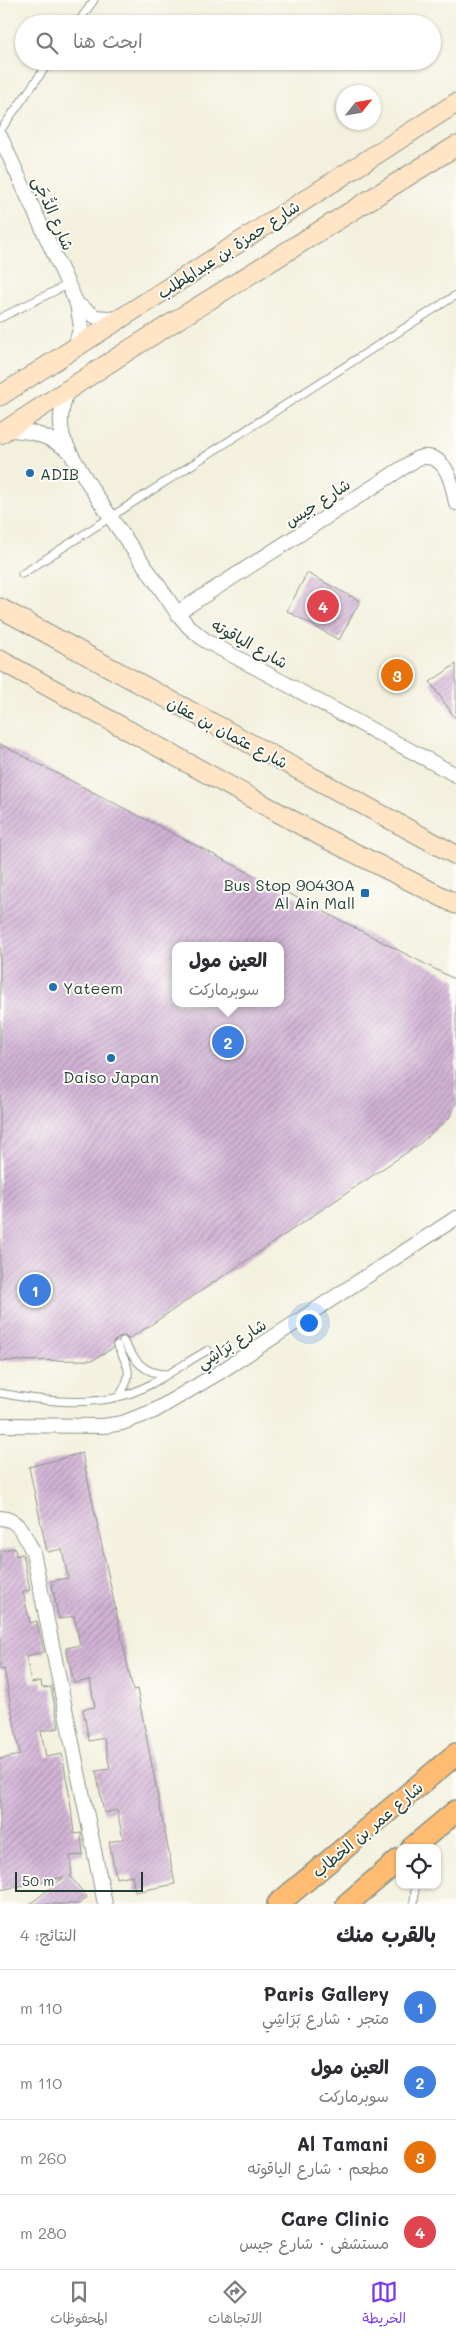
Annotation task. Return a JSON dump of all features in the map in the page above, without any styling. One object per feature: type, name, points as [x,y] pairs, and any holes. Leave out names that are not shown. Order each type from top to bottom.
[{"type":"main road","name":"شارع عمر بن الخطاب","points":[[278,1904],[456,1754]]},
{"type":"main road","points":[[427,1840],[456,1811]]},
{"type":"main road","points":[[347,1904],[396,1862]]},
{"type":"street","name":"شارع حمزة بن عبدالمطلب","points":[[0,396],[456,103]]},
{"type":"street","name":"شارع الدُّجَى","points":[[0,136],[77,304],[81,326],[75,347]]},
{"type":"street","name":"شارع حمزة بن عبدالمطلب","points":[[3,432],[68,389],[454,147]]},
{"type":"street","points":[[77,304],[96,317],[118,319]]},
{"type":"street","name":"شارع الياقوته","points":[[68,389],[62,404],[60,420],[63,436],[70,451],[110,518],[177,613],[189,627],[206,641],[456,776]]},
{"type":"street","name":"شارع الياقوته","points":[[3,432],[23,430],[40,434],[56,441],[70,451]]},
{"type":"street","name":"شارع جيس","points":[[177,613],[418,458],[426,456],[436,458],[443,464],[452,482],[456,503]]},
{"type":"street","name":"شارع عثمان بن عفان","points":[[0,608],[456,855]]},
{"type":"street","points":[[0,660],[321,836],[456,904]]},
{"type":"street","name":"شارع بَرَاشِي","points":[[0,1425],[104,1426],[122,1423],[154,1411],[220,1372],[456,1218]]},
{"type":"street","points":[[0,1518],[13,1522],[22,1529],[33,1552],[105,1904]]},
{"type":"lane","points":[[83,15],[94,0]]},
{"type":"lane","points":[[0,131],[44,70]]},
{"type":"lane","points":[[0,318],[67,285]]},
{"type":"lane","points":[[22,574],[456,295]]},
{"type":"lane","points":[[119,1396],[126,1386],[129,1372],[120,1343],[140,1366],[152,1372],[166,1374]]},
{"type":"lane","points":[[0,1393],[66,1401],[119,1396],[148,1386],[208,1350]]},
{"type":"lane","points":[[414,1904],[415,1889]]},
{"type":"building","points":[[307,573],[360,601],[339,640],[287,611]]},
{"type":"building","points":[[456,664],[456,719],[430,682]]},
{"type":"building","points":[[0,744],[456,980],[456,1104],[449,1118],[418,1145],[143,1330],[128,1339],[125,1336],[120,1337],[113,1342],[113,1348],[93,1360],[0,1361]]},
{"type":"building","points":[[82,1453],[133,1690],[137,1689],[175,1884],[135,1892],[132,1875],[116,1878],[109,1842],[123,1839],[117,1810],[104,1813],[96,1771],[110,1769],[104,1738],[89,1741],[83,1709],[95,1707],[90,1680],[74,1683],[66,1648],[80,1645],[74,1616],[59,1619],[51,1581],[68,1578],[62,1549],[47,1552],[29,1467]]},
{"type":"building","points":[[15,1548],[16,1556],[23,1554],[30,1590],[23,1592],[30,1623],[37,1621],[44,1652],[26,1656],[31,1683],[41,1681],[42,1688],[51,1687],[59,1728],[41,1731],[46,1757],[62,1754],[74,1834],[81,1833],[83,1855],[70,1856],[72,1875],[70,1876],[87,1897],[79,1904],[30,1904],[64,1877],[0,1890],[0,1759],[20,1755],[4,1669],[0,1670],[0,1551]]},
{"type":"place","name":"ADIB","points":[[30,473]]},
{"type":"place","name":"Care Clinic","points":[[323,606]]},
{"type":"place","name":"Al Tamani","points":[[397,675]]},
{"type":"place","name":"Bus Stop 90430A Al Ain Mall","points":[[365,893]]},
{"type":"place","name":"Yateem","points":[[53,987]]},
{"type":"place","name":"العين مول","points":[[228,1042]]},
{"type":"place","name":"Daiso Japan","points":[[111,1058]]},
{"type":"place","name":"Paris Gallery","points":[[35,1290]]}]
